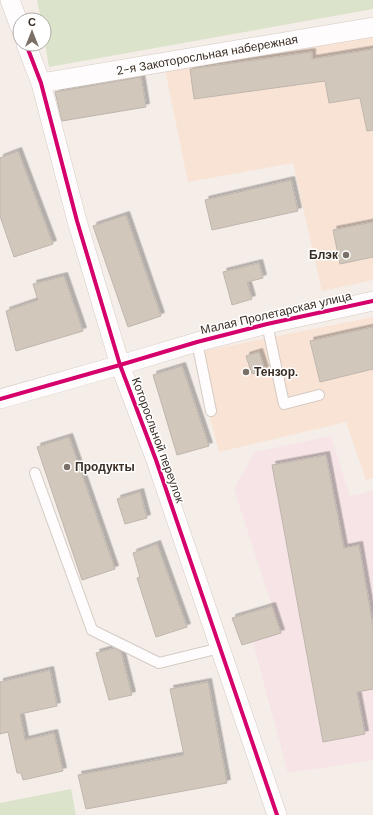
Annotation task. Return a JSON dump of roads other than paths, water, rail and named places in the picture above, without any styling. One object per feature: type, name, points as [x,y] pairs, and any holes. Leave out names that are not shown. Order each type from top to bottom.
[{"type":"street","points":[[10,0],[14,12]]},
{"type":"street","name":"2-я Закоторосльная набережная","points":[[41,83],[373,27]]},
{"type":"street","name":"Которосльной переулок","points":[[29,52],[41,83],[77,221],[120,365],[156,460],[277,815]]},
{"type":"street","name":"Малая Пролетарская улица","points":[[0,399],[197,342],[267,324],[373,301]]},
{"type":"lane","points":[[267,324],[284,404],[318,395]]},
{"type":"lane","points":[[197,342],[211,410]]},
{"type":"lane","points":[[35,473],[92,630],[159,663],[220,648]]},
{"type":"place","name":"Блэк","points":[[346,255]]},
{"type":"place","name":"Тензор.","points":[[246,372]]},
{"type":"place","name":"Продукты","points":[[67,467]]}]
